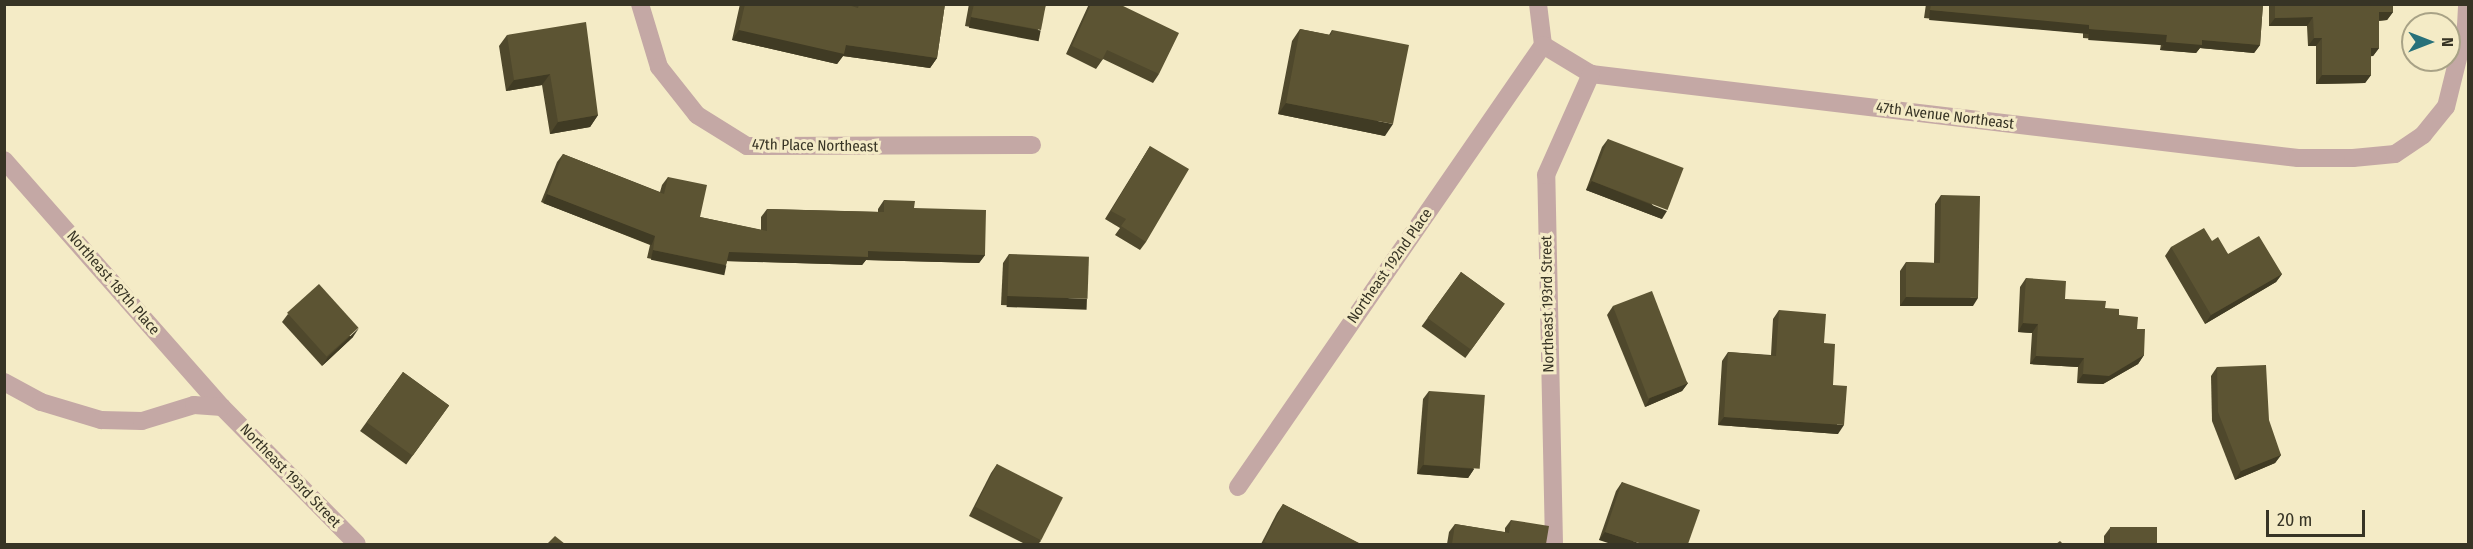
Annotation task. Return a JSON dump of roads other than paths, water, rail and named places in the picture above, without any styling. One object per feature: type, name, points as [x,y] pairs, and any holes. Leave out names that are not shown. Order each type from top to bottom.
[{"type":"street","name":"47th Place Northeast","points":[[640,4],[659,67],[697,115],[747,146],[1032,145]]},
{"type":"street","points":[[1538,4],[1543,45]]},
{"type":"street","points":[[2467,4],[2467,26]]},
{"type":"street","name":"47th Avenue Northeast","points":[[1543,45],[1591,74],[2298,158],[2395,154],[2423,135],[2446,106],[2467,26]]},
{"type":"street","name":"Northeast 192nd Place","points":[[1238,487],[1543,45]]},
{"type":"street","name":"Northeast 193rd Street","points":[[1554,544],[1546,175],[1591,74]]},
{"type":"street","name":"Northeast 187th Place","points":[[4,160],[222,407]]},
{"type":"street","points":[[4,382],[41,402],[101,420],[142,421],[194,405],[222,407]]},
{"type":"street","name":"Northeast 193rd Street","points":[[222,407],[357,544]]}]
